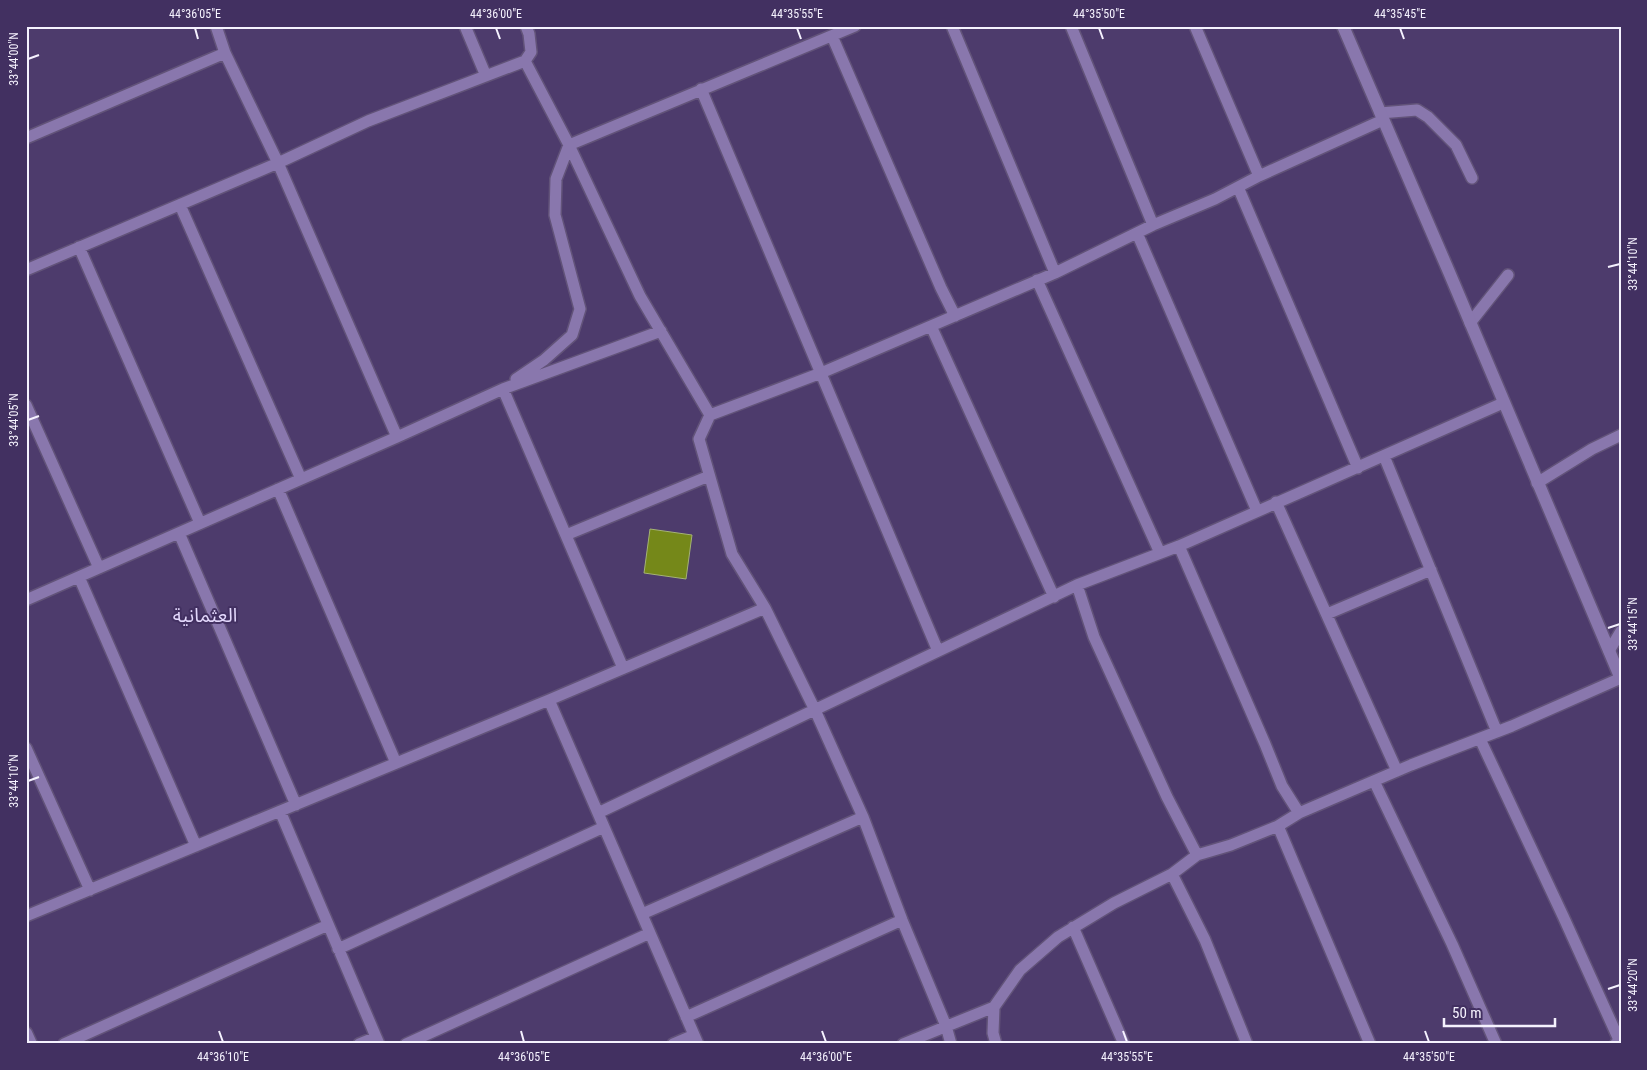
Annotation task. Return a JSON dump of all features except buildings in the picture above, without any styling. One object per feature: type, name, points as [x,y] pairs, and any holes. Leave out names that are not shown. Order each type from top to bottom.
[{"type":"street","points":[[216,26],[225,53],[278,163],[397,437]]},
{"type":"street","points":[[465,26],[486,76]]},
{"type":"street","points":[[26,270],[278,163],[368,121],[525,61],[531,52],[526,26]]},
{"type":"street","points":[[503,389],[544,360],[572,334],[580,309],[555,215],[556,179],[569,145],[701,88],[855,26]]},
{"type":"street","points":[[952,26],[1055,273]]},
{"type":"street","points":[[1071,26],[1153,225]]},
{"type":"street","points":[[1195,26],[1259,176]]},
{"type":"street","points":[[996,1044],[993,1033],[994,1007],[1020,970],[1058,937],[1073,927],[1172,874],[1197,855],[1278,826],[1299,813],[1397,771],[1498,732],[1621,678],[1343,26]]},
{"type":"street","points":[[832,36],[917,235],[955,316]]},
{"type":"street","points":[[26,138],[225,53]]},
{"type":"street","points":[[525,61],[569,145],[640,296],[710,415]]},
{"type":"street","points":[[701,88],[938,651]]},
{"type":"street","points":[[951,1044],[946,1026],[902,920],[863,817],[815,710],[764,608],[732,554],[700,439],[710,415],[821,373],[1055,273],[1153,225],[1215,199],[1382,117],[1405,110],[1417,110],[1428,117],[1456,145],[1472,178]]},
{"type":"street","points":[[1238,187],[1358,468]]},
{"type":"street","points":[[180,205],[301,479]]},
{"type":"street","points":[[1137,233],[1257,511]]},
{"type":"street","points":[[79,247],[200,524]]},
{"type":"street","points":[[1470,323],[1508,275]]},
{"type":"street","points":[[1037,280],[1160,553]]},
{"type":"street","points":[[931,326],[1054,597]]},
{"type":"street","points":[[26,600],[503,389],[661,330]]},
{"type":"street","points":[[503,389],[623,668]]},
{"type":"street","points":[[598,813],[1077,586],[1179,546],[1503,403]]},
{"type":"street","points":[[26,405],[99,568]]},
{"type":"street","points":[[1537,483],[1592,449],[1621,435]]},
{"type":"street","points":[[1384,456],[1498,732]]},
{"type":"street","points":[[566,535],[709,476]]},
{"type":"street","points":[[278,489],[396,763]]},
{"type":"street","points":[[1276,502],[1397,771]]},
{"type":"street","points":[[179,533],[296,805]]},
{"type":"street","points":[[1179,546],[1282,786],[1299,813]]},
{"type":"street","points":[[1327,614],[1431,570]]},
{"type":"street","points":[[79,577],[196,846]]},
{"type":"street","points":[[1077,586],[1094,637],[1167,797],[1197,855]]},
{"type":"street","points":[[26,916],[549,700],[764,608]]},
{"type":"street","points":[[1609,651],[1621,631]]},
{"type":"street","points":[[549,700],[696,1039],[673,1044]]},
{"type":"street","points":[[1480,739],[1563,916],[1619,1042]]},
{"type":"street","points":[[26,748],[90,890]]},
{"type":"street","points":[[1374,781],[1452,944],[1496,1044]]},
{"type":"street","points":[[280,811],[378,1040],[359,1044]]},
{"type":"street","points":[[642,914],[863,817]]},
{"type":"street","points":[[1278,826],[1370,1044]]},
{"type":"street","points":[[338,949],[604,828]]},
{"type":"street","points":[[1172,874],[1205,940],[1248,1044]]},
{"type":"street","points":[[686,1017],[902,920]]},
{"type":"street","points":[[64,1044],[328,925]]},
{"type":"street","points":[[1073,927],[1124,1044]]},
{"type":"street","points":[[406,1044],[650,933]]},
{"type":"street","points":[[904,1044],[994,1007]]},
{"type":"street","points":[[26,1033],[32,1044]]},
{"type":"district","name":"العثمانية","points":[[205,615]]}]
